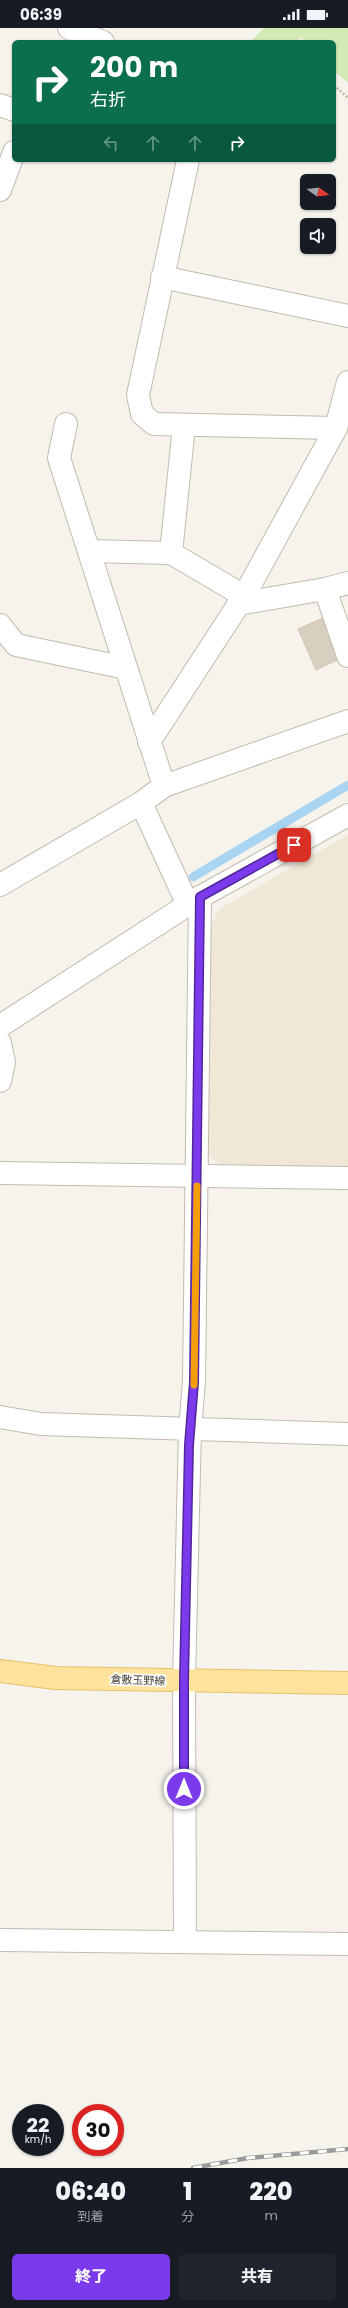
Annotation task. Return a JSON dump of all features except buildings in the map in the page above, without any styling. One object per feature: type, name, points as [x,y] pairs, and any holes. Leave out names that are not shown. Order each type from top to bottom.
[{"type":"main road","name":"倉敷玉野線","points":[[0,1671],[55,1678],[348,1683]]},
{"type":"street","points":[[58,40],[63,28]]},
{"type":"street","points":[[69,28],[98,40]]},
{"type":"street","points":[[0,105],[12,109]]},
{"type":"street","points":[[0,190],[12,157]]},
{"type":"street","points":[[188,162],[138,395],[142,414],[154,424],[184,426],[336,428]]},
{"type":"street","points":[[162,277],[348,316]]},
{"type":"street","points":[[150,742],[241,600],[336,428],[348,382]]},
{"type":"street","points":[[66,424],[60,458],[164,786]]},
{"type":"street","points":[[171,553],[184,426]]},
{"type":"street","points":[[89,551],[171,553],[241,600],[325,589],[348,582]]},
{"type":"street","points":[[325,589],[348,656]]},
{"type":"street","points":[[0,625],[16,645],[126,668]]},
{"type":"street","points":[[0,884],[141,803],[164,786],[348,721]]},
{"type":"street","points":[[141,803],[194,901],[197,1176],[194,1382],[190,1429],[184,1681],[185,1942]]},
{"type":"street","points":[[0,1026],[194,901],[348,815]]},
{"type":"street","points":[[0,1043],[4,1062],[0,1081]]},
{"type":"street","points":[[0,1173],[348,1178]]},
{"type":"street","points":[[0,1417],[41,1424],[348,1434]]},
{"type":"street","points":[[0,1940],[348,1944]]},
{"type":"path","points":[[336,87],[348,98]]},
{"type":"shaded area","points":[[348,835],[348,1167],[221,1166],[209,1155],[211,927],[219,909]]},
{"type":"green space","points":[[264,28],[348,28],[348,83],[336,73],[336,40],[304,40],[301,37],[297,40],[252,40]]},
{"type":"waterway","points":[[193,877],[348,785]]},
{"type":"railway","points":[[193,2168],[248,2158],[348,2149]]},
{"type":"slow traffic","points":[[194,1385],[197,1186]]},
{"type":"route","points":[[184,1789],[184,1681],[190,1429],[194,1382],[200,897],[294,845]]}]
